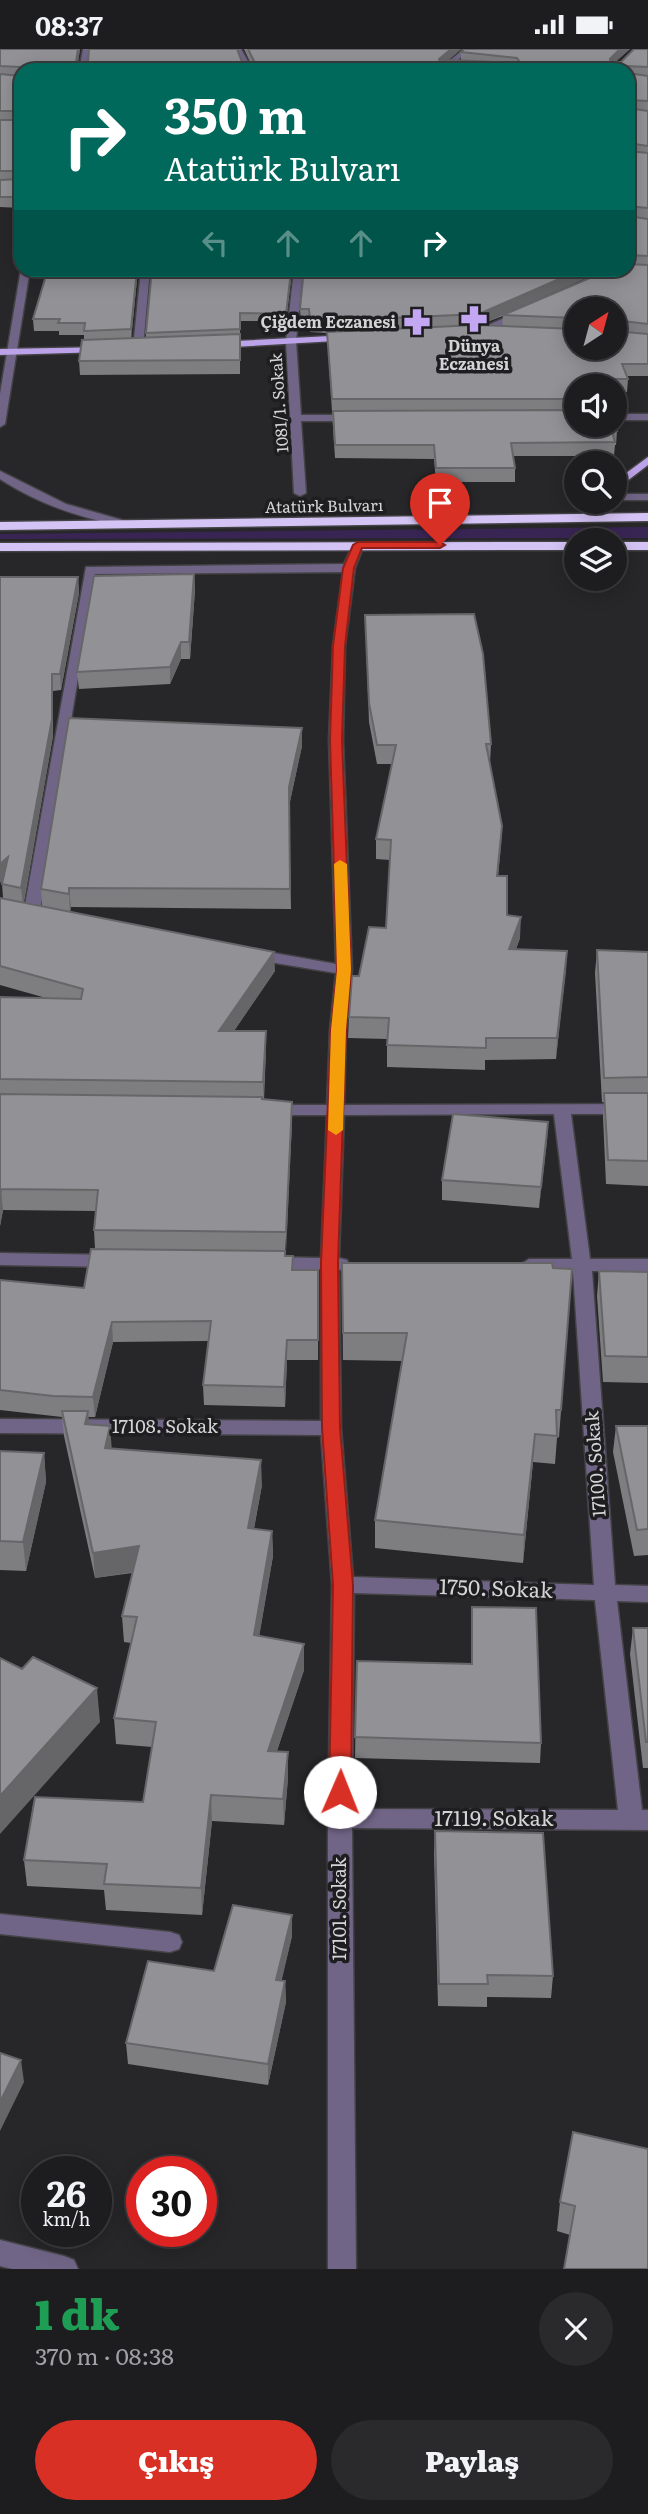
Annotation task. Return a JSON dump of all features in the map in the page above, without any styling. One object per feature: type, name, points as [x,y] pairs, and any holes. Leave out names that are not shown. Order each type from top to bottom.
[{"type":"highway","name":"Atatürk Bulvarı","points":[[0,526],[648,517]]},
{"type":"highway","points":[[0,547],[564,546]]},
{"type":"highway","points":[[627,546],[648,546]]},
{"type":"main road","points":[[464,333],[504,333]]},
{"type":"main road","points":[[208,345],[358,338]]},
{"type":"main road","points":[[125,349],[152,348]]},
{"type":"main road","points":[[0,352],[113,349]]},
{"type":"main road","points":[[627,477],[648,460]]},
{"type":"street","points":[[452,63],[468,49]]},
{"type":"street","points":[[0,424],[25,277]]},
{"type":"street","points":[[138,348],[145,277]]},
{"type":"street","name":"1081/1. Sokak","points":[[298,277],[291,341],[300,493]]},
{"type":"street","points":[[477,332],[538,306]]},
{"type":"street","points":[[627,417],[648,417]]},
{"type":"street","points":[[296,418],[366,418]]},
{"type":"street","points":[[0,474],[49,503],[90,517],[137,525]]},
{"type":"street","points":[[627,498],[648,497]]},
{"type":"street","name":"17101. Sokak","points":[[342,2269],[340,1818],[343,1585],[331,1428],[330,1263],[338,1030],[344,970],[336,740],[339,646],[349,568],[358,545]]},
{"type":"street","points":[[10,911],[38,917],[90,570],[349,568]]},
{"type":"street","points":[[235,951],[344,970]]},
{"type":"street","name":"17100. Sokak","points":[[562,1109],[582,1266],[605,1592],[639,1820]]},
{"type":"street","points":[[256,1110],[648,1109]]},
{"type":"street","points":[[0,1259],[138,1261]]},
{"type":"street","points":[[247,1262],[356,1264]]},
{"type":"street","points":[[516,1265],[648,1265]]},
{"type":"street","name":"17108. Sokak","points":[[0,1426],[331,1428]]},
{"type":"street","name":"1750. Sokak","points":[[343,1585],[648,1594]]},
{"type":"street","name":"17119. Sokak","points":[[340,1818],[639,1820]]},
{"type":"street","points":[[0,1924],[170,1942]]},
{"type":"street","points":[[0,2253],[64,2269]]},
{"type":"shaded area","points":[[648,527],[648,538],[627,538],[627,528],[564,528],[564,538],[0,539],[0,534]]},
{"type":"building","points":[[0,49],[78,49],[76,62],[88,62],[89,49],[237,49],[242,62],[255,63],[14,63],[14,67],[0,66]]},
{"type":"building","points":[[248,49],[451,49],[439,59],[440,63],[255,63]]},
{"type":"building","points":[[464,49],[620,49],[610,62],[621,62],[634,49],[648,49],[648,67],[635,66],[635,63],[516,63],[519,61],[517,58],[461,52]]},
{"type":"building","points":[[451,60],[516,63],[440,63]]},
{"type":"building","points":[[0,74],[14,75],[14,111],[0,111]]},
{"type":"building","points":[[635,74],[648,76],[648,101],[635,100]]},
{"type":"building","points":[[635,109],[648,111],[648,146],[635,144]]},
{"type":"building","points":[[0,120],[14,120],[14,171],[0,171]]},
{"type":"building","points":[[635,152],[648,153],[648,208],[635,207]]},
{"type":"building","points":[[14,179],[14,197],[0,197],[0,180]]},
{"type":"building","points":[[635,217],[648,219],[648,256],[635,255]]},
{"type":"building","points":[[635,264],[648,265],[648,324],[627,321],[627,297],[564,297],[564,318],[503,315],[592,277],[635,277]]},
{"type":"building","points":[[46,277],[136,277],[131,329],[84,331],[85,323],[33,319]]},
{"type":"building","points":[[151,277],[290,277],[286,314],[240,313],[240,329],[146,333]]},
{"type":"building","points":[[303,277],[564,277],[479,314],[326,321],[310,320],[309,309],[300,309]]},
{"type":"building","points":[[477,325],[564,329],[564,361],[626,361],[627,332],[648,334],[648,364],[622,364],[626,374],[564,374],[564,399],[332,399],[327,332]]},
{"type":"building","points":[[240,334],[240,360],[79,361],[82,340]]},
{"type":"building","points":[[564,410],[564,437],[614,437],[615,442],[511,443],[515,468],[436,468],[434,445],[335,445],[333,411]]},
{"type":"building","points":[[194,574],[189,642],[181,642],[170,667],[77,672],[94,576]]},
{"type":"building","points":[[0,577],[78,577],[60,674],[52,674],[52,719],[21,888],[2,884],[8,857],[0,864]]},
{"type":"building","points":[[474,614],[483,654],[491,744],[486,744],[502,826],[497,876],[507,876],[507,915],[521,917],[509,949],[567,951],[557,1038],[486,1038],[486,1048],[387,1045],[389,1018],[349,1017],[352,976],[359,976],[369,927],[386,928],[391,840],[376,839],[396,745],[377,745],[369,703],[365,615]]},
{"type":"building","points":[[69,718],[302,728],[289,787],[290,889],[69,888],[69,894],[41,889]]},
{"type":"building","points":[[0,898],[274,952],[219,1031],[266,1031],[263,1082],[0,1079],[0,997],[81,999],[83,989],[0,966]]},
{"type":"building","points":[[597,950],[648,952],[648,1077],[604,1078]]},
{"type":"building","points":[[604,1093],[648,1093],[648,1161],[608,1160]]},
{"type":"building","points":[[0,1094],[262,1097],[292,1102],[286,1232],[94,1230],[98,1190],[1,1189],[0,1195]]},
{"type":"building","points":[[453,1114],[548,1122],[541,1187],[442,1180]]},
{"type":"building","points":[[91,1249],[285,1251],[285,1256],[293,1256],[292,1270],[318,1270],[318,1340],[287,1340],[284,1387],[203,1385],[211,1321],[112,1322],[93,1397],[0,1390],[0,1280],[84,1288]]},
{"type":"building","points":[[342,1263],[552,1263],[553,1268],[572,1269],[561,1410],[556,1410],[557,1436],[535,1434],[524,1535],[375,1520],[407,1333],[343,1333]]},
{"type":"building","points":[[599,1271],[648,1272],[648,1357],[605,1356]]},
{"type":"building","points":[[62,1411],[88,1411],[85,1424],[110,1426],[105,1448],[261,1460],[248,1528],[272,1531],[254,1635],[304,1644],[268,1751],[288,1752],[283,1799],[211,1795],[201,1888],[104,1884],[107,1864],[24,1860],[35,1797],[143,1802],[156,1722],[114,1718],[137,1617],[122,1616],[139,1546],[93,1553]]},
{"type":"building","points":[[616,1426],[648,1426],[648,1529],[637,1530]]},
{"type":"building","points":[[0,1451],[44,1453],[23,1542],[0,1541]]},
{"type":"building","points":[[472,1607],[536,1608],[541,1743],[355,1737],[357,1661],[472,1664]]},
{"type":"building","points":[[633,1628],[648,1628],[648,1742],[646,1742]]},
{"type":"building","points":[[33,1657],[97,1688],[0,1796],[0,1658],[22,1669]]},
{"type":"building","points":[[435,1831],[543,1833],[553,1976],[487,1975],[488,1984],[439,1984]]},
{"type":"building","points":[[233,1905],[292,1915],[276,1980],[285,1981],[268,2064],[126,2043],[148,1961],[214,1971]]},
{"type":"building","points":[[0,2053],[21,2060],[0,2102]]},
{"type":"building","points":[[573,2132],[648,2149],[648,2269],[564,2269],[575,2206],[560,2202]]},
{"type":"slow traffic","points":[[336,1130],[338,1030],[344,970],[340,864]]},
{"type":"place","name":"Dünya Eczanesi","points":[[474,319]]},
{"type":"place","name":"Çiğdem Eczanesi","points":[[417,322]]},
{"type":"route","points":[[340,1792],[343,1585],[331,1428],[330,1263],[338,1030],[344,970],[336,740],[339,646],[349,568],[358,545],[440,545]]}]
